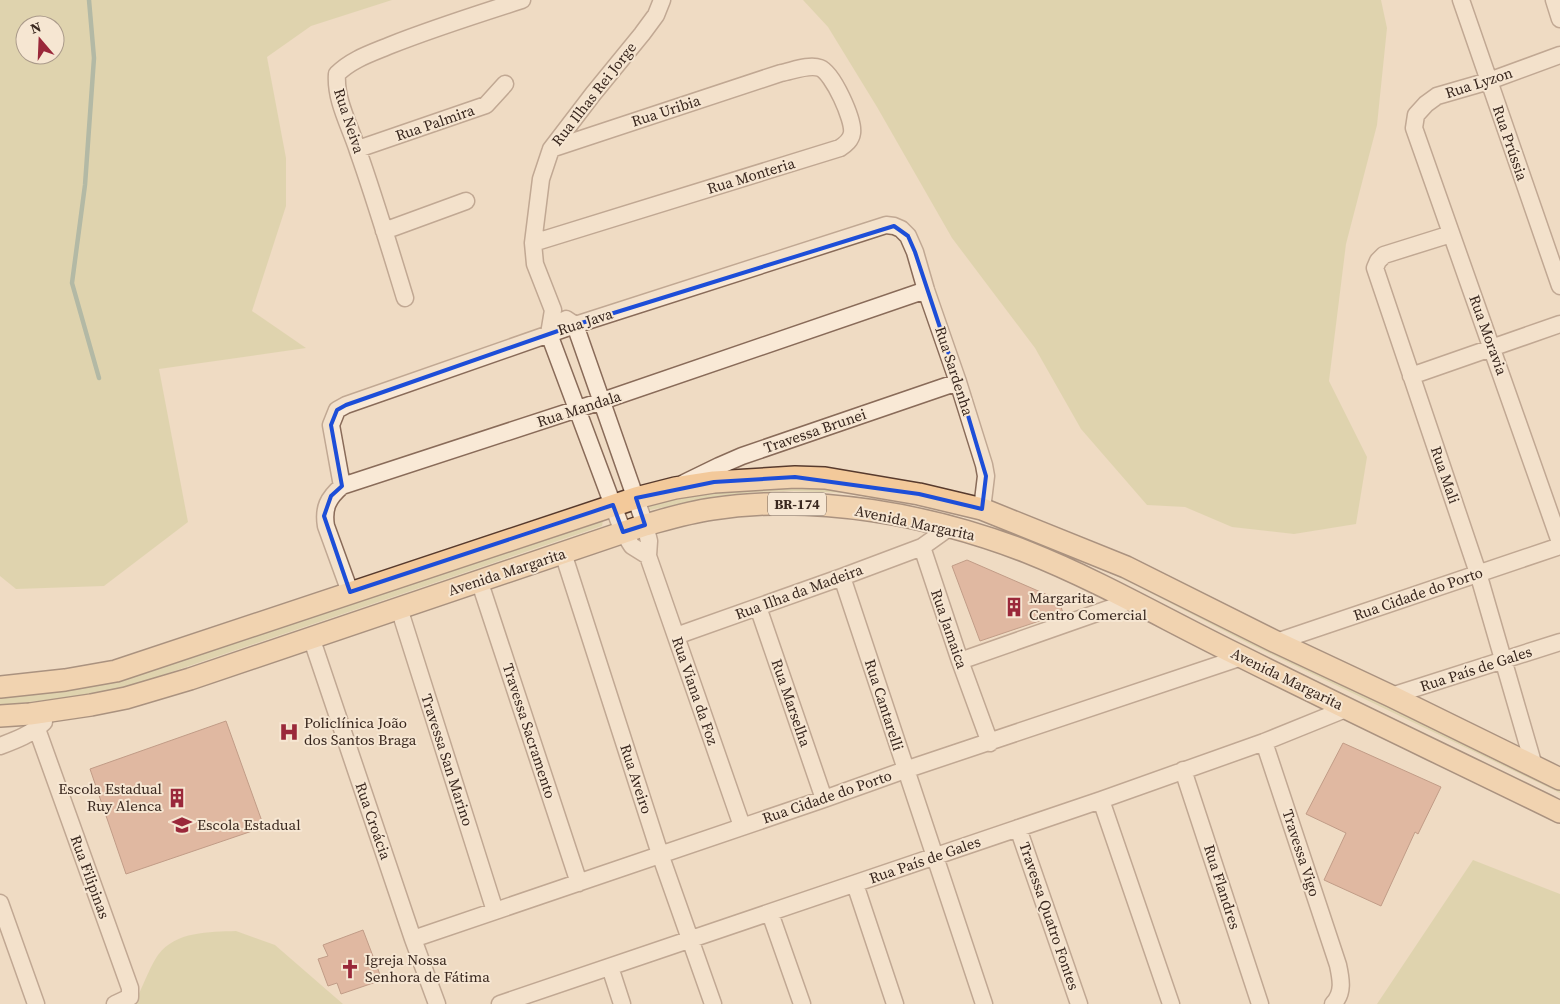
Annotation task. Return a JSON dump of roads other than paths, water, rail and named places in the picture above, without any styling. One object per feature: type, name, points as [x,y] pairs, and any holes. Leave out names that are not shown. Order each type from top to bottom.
[{"type":"main road","name":"Avenida Margarita","points":[[0,687],[57,681],[116,671],[613,505],[675,488],[723,481],[795,477],[825,478],[919,494],[982,508],[1126,567],[1560,780]]},
{"type":"main road","name":"Avenida Margarita","points":[[0,716],[91,705],[126,698],[190,679],[645,525],[711,509],[738,506],[804,504],[859,509],[950,527],[1030,553],[1560,812]]},
{"type":"street","points":[[487,5],[522,0]]},
{"type":"street","name":"Rua Ilhas Rei Jorge","points":[[553,310],[535,264],[533,243],[541,179],[551,149],[642,34],[656,15],[662,0]]},
{"type":"street","name":"Rua Prússia","points":[[1461,0],[1560,286]]},
{"type":"street","points":[[1554,0],[1560,19]]},
{"type":"street","name":"Rua Neiva","points":[[405,298],[358,149],[340,100],[336,85],[337,74],[345,66],[358,59],[487,5]]},
{"type":"street","name":"Rua Lyzon","points":[[1414,128],[1416,115],[1426,104],[1438,96],[1488,81],[1560,55]]},
{"type":"street","name":"Rua Monteria","points":[[533,243],[816,156],[840,148],[849,142],[852,124],[836,87],[828,74],[819,68],[809,67],[781,73]]},
{"type":"street","name":"Rua Uribia","points":[[551,149],[781,73]]},
{"type":"street","name":"Rua Palmira","points":[[358,149],[486,105],[504,84]]},
{"type":"street","name":"Rua Moravia","points":[[1414,128],[1560,544]]},
{"type":"street","points":[[384,231],[466,201]]},
{"type":"street","name":"Rua Java","points":[[342,486],[331,425],[337,410],[346,405],[575,325],[886,225],[901,229],[908,236]]},
{"type":"street","name":"Rua Mali","points":[[1451,234],[1384,255],[1378,261],[1375,268],[1478,574],[1505,660],[1534,766]]},
{"type":"street","name":"Rua Sardenha","points":[[908,236],[958,382],[986,476],[982,508]]},
{"type":"street","name":"Rua Mandala","points":[[342,486],[602,402],[926,290]]},
{"type":"street","points":[[645,525],[575,325],[553,310],[549,334],[623,532],[632,546],[648,556]]},
{"type":"street","points":[[1411,376],[1560,324]]},
{"type":"street","name":"Travessa Brunei","points":[[675,488],[742,456],[958,382]]},
{"type":"street","points":[[342,486],[331,496],[326,504],[324,516],[350,592]]},
{"type":"street","name":"Rua Viana da Foz","points":[[645,525],[649,541],[648,556],[742,826]]},
{"type":"street","points":[[922,547],[950,527]]},
{"type":"street","name":"Rua Cidade do Porto","points":[[1276,642],[1478,574],[1560,544]]},
{"type":"street","name":"Rua Ilha da Madeira","points":[[676,636],[922,547]]},
{"type":"street","name":"Rua Jamaica","points":[[922,547],[990,743]]},
{"type":"street","name":"Rua Aveiro","points":[[563,553],[660,854],[713,1004]]},
{"type":"street","name":"Rua Cantarelli","points":[[842,577],[984,1004]]},
{"type":"street","name":"Travessa Sacramento","points":[[479,580],[579,883]]},
{"type":"street","points":[[960,661],[1131,601]]},
{"type":"street","name":"Rua Marselha","points":[[758,607],[824,799]]},
{"type":"street","name":"Travessa San Marino","points":[[399,608],[495,911]]},
{"type":"street","name":"Rua Croácia","points":[[312,637],[413,939],[437,1004]]},
{"type":"street","name":"Rua País de Gales","points":[[1391,696],[1560,642]]},
{"type":"street","name":"Rua Cidade do Porto","points":[[413,939],[1242,657]]},
{"type":"street","name":"Rua País de Gales","points":[[500,1004],[529,1000],[610,967],[1101,800],[1264,742],[1348,708]]},
{"type":"street","points":[[0,746],[37,729],[58,709]]},
{"type":"street","name":"Rua Filipinas","points":[[37,729],[130,988],[130,997],[115,1004]]},
{"type":"street","name":"Travessa Vigo","points":[[1264,742],[1338,965],[1341,989],[1338,999],[1332,1004]]},
{"type":"street","name":"Rua Flandres","points":[[1183,770],[1260,1004]]},
{"type":"street","points":[[1101,800],[1171,1004]]},
{"type":"street","name":"Travessa Quatro Fontes","points":[[1018,828],[1079,1004]]},
{"type":"street","points":[[856,884],[895,1004]]},
{"type":"street","points":[[0,903],[36,1004]]},
{"type":"street","points":[[770,913],[802,1004]]},
{"type":"street","points":[[610,967],[622,1004]]},
{"type":"waterway","points":[[89,0],[94,58],[85,185],[72,283],[99,378]]},
{"type":"place","name":"Margarita Centro Comercial","points":[[1014,607]]},
{"type":"place","name":"Policlínica João dos Santos Braga","points":[[289,732]]},
{"type":"place","name":"Escola Estadual Ruy Alenca","points":[[177,798]]},
{"type":"place","name":"Escola Estadual","points":[[182,825]]},
{"type":"place","name":"Igreja Nossa Senhora de Fátima","points":[[350,969]]}]
